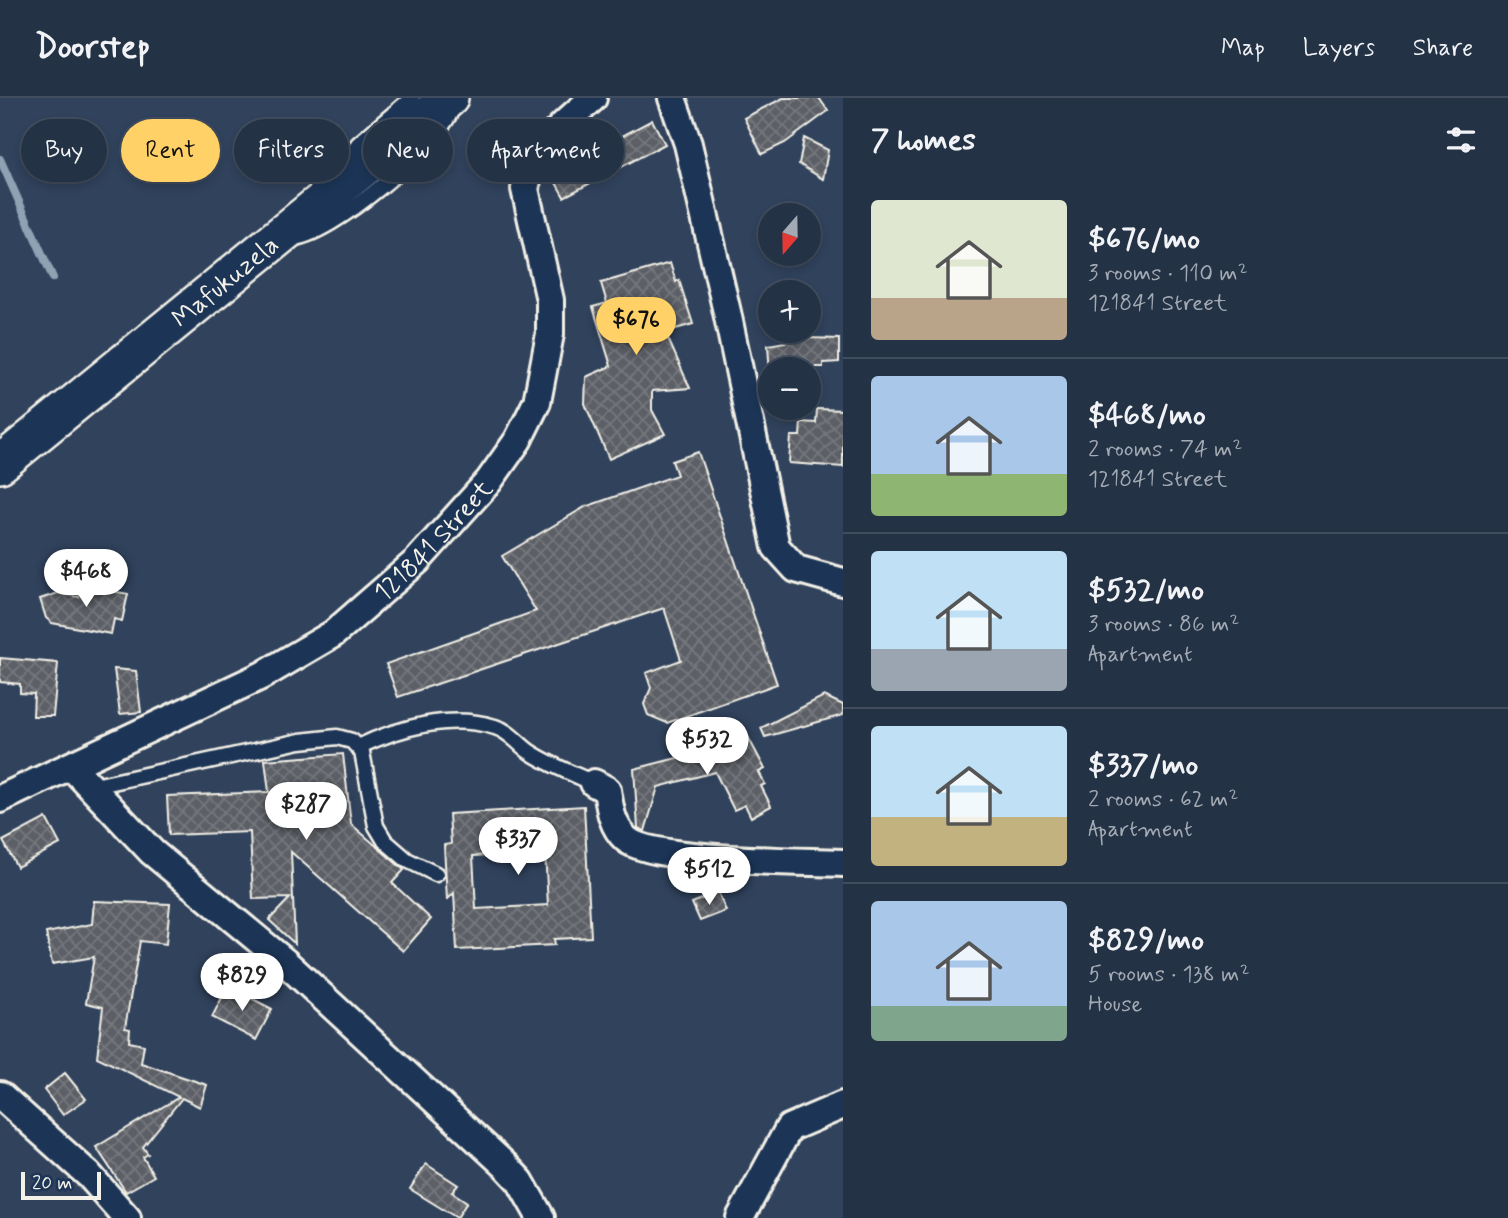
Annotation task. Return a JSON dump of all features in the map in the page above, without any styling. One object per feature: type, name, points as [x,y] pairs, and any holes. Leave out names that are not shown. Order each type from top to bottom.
[{"type":"main road","name":"Mafukuzela","points":[[0,464],[449,98]]},
{"type":"street","name":"121841 Street","points":[[0,799],[263,676],[333,634],[417,561],[489,481],[518,440],[537,402],[545,373],[550,334],[550,300],[525,189],[527,174],[540,148],[593,98]]},
{"type":"street","points":[[672,98],[688,145],[727,312],[776,547],[796,569],[843,582]]},
{"type":"street","points":[[72,767],[152,852],[285,962],[506,1166],[520,1181],[541,1218]]},
{"type":"street","points":[[594,783],[607,790],[614,826],[628,841],[663,852],[843,863]]},
{"type":"street","points":[[0,1095],[79,1166],[127,1218]]},
{"type":"street","points":[[740,1218],[789,1128],[843,1105]]},
{"type":"lane","points":[[341,187],[358,144],[412,98]]},
{"type":"lane","points":[[282,234],[294,239],[329,225],[381,185],[434,139],[446,124],[456,98]]},
{"type":"lane","points":[[358,747],[396,729],[422,724],[495,727],[509,733],[538,757],[594,783]]},
{"type":"lane","points":[[90,787],[300,741],[337,737],[352,741],[362,752],[376,826],[380,834],[407,860],[436,874]]},
{"type":"building","points":[[783,98],[819,98],[828,111],[785,143],[762,154],[744,118]]},
{"type":"building","points":[[652,120],[665,144],[624,166],[624,135]]},
{"type":"building","points":[[804,138],[828,150],[823,179],[799,164]]},
{"type":"building","points":[[556,182],[593,182],[564,197]]},
{"type":"building","points":[[670,263],[676,282],[679,280],[693,324],[665,332],[690,388],[652,391],[652,410],[665,434],[609,459],[585,404],[586,377],[611,366],[593,307],[607,303],[601,283]]},
{"type":"building","points":[[821,338],[839,339],[839,362],[823,363],[821,367],[821,357],[769,357],[768,345],[821,343]]},
{"type":"building","points":[[821,409],[843,410],[843,467],[789,463],[791,436],[800,436],[801,422],[816,423],[816,420],[821,420]]},
{"type":"building","points":[[698,452],[777,684],[667,723],[648,715],[644,704],[651,688],[646,673],[681,660],[664,608],[398,697],[386,664],[536,611],[502,556],[585,507],[677,475],[672,461]]},
{"type":"building","points":[[82,585],[128,594],[122,621],[114,619],[111,634],[52,623],[46,618],[40,599],[58,593],[79,597]]},
{"type":"building","points":[[0,658],[58,663],[53,716],[33,716],[34,694],[20,693],[20,684],[0,682]]},
{"type":"building","points":[[114,669],[136,671],[141,712],[120,714]]},
{"type":"building","points":[[824,696],[843,705],[843,715],[765,737],[761,728]]},
{"type":"building","points":[[747,735],[765,769],[759,772],[765,784],[761,786],[771,806],[751,817],[745,805],[734,810],[715,772],[658,787],[645,831],[638,828],[634,769],[724,746]]},
{"type":"building","points":[[343,754],[351,824],[404,870],[392,883],[431,919],[403,951],[291,852],[295,944],[269,920],[290,898],[253,899],[250,832],[169,835],[167,796],[269,792],[265,760]]},
{"type":"building","points":[[584,806],[591,937],[554,939],[555,945],[457,950],[454,893],[447,900],[444,845],[451,844],[449,814]],"holes":[[[545,852],[548,905],[476,909],[473,856]]]},
{"type":"building","points":[[46,818],[60,844],[17,867],[3,841]]},
{"type":"building","points":[[718,892],[726,911],[700,921],[692,903]]},
{"type":"building","points":[[94,901],[170,904],[166,944],[140,941],[125,1028],[130,1029],[129,1042],[144,1045],[141,1063],[207,1085],[200,1107],[182,1098],[143,1147],[148,1154],[143,1157],[154,1176],[126,1192],[96,1147],[179,1097],[97,1057],[103,1007],[86,1003],[94,957],[52,964],[46,933],[92,924]]},
{"type":"building","points":[[228,986],[272,1009],[256,1040],[212,1017]]},
{"type":"building","points":[[65,1073],[86,1099],[63,1115],[44,1090]]},
{"type":"building","points":[[426,1164],[458,1185],[452,1192],[467,1202],[457,1218],[410,1189]]},
{"type":"waterway","points":[[0,159],[53,278]]}]
